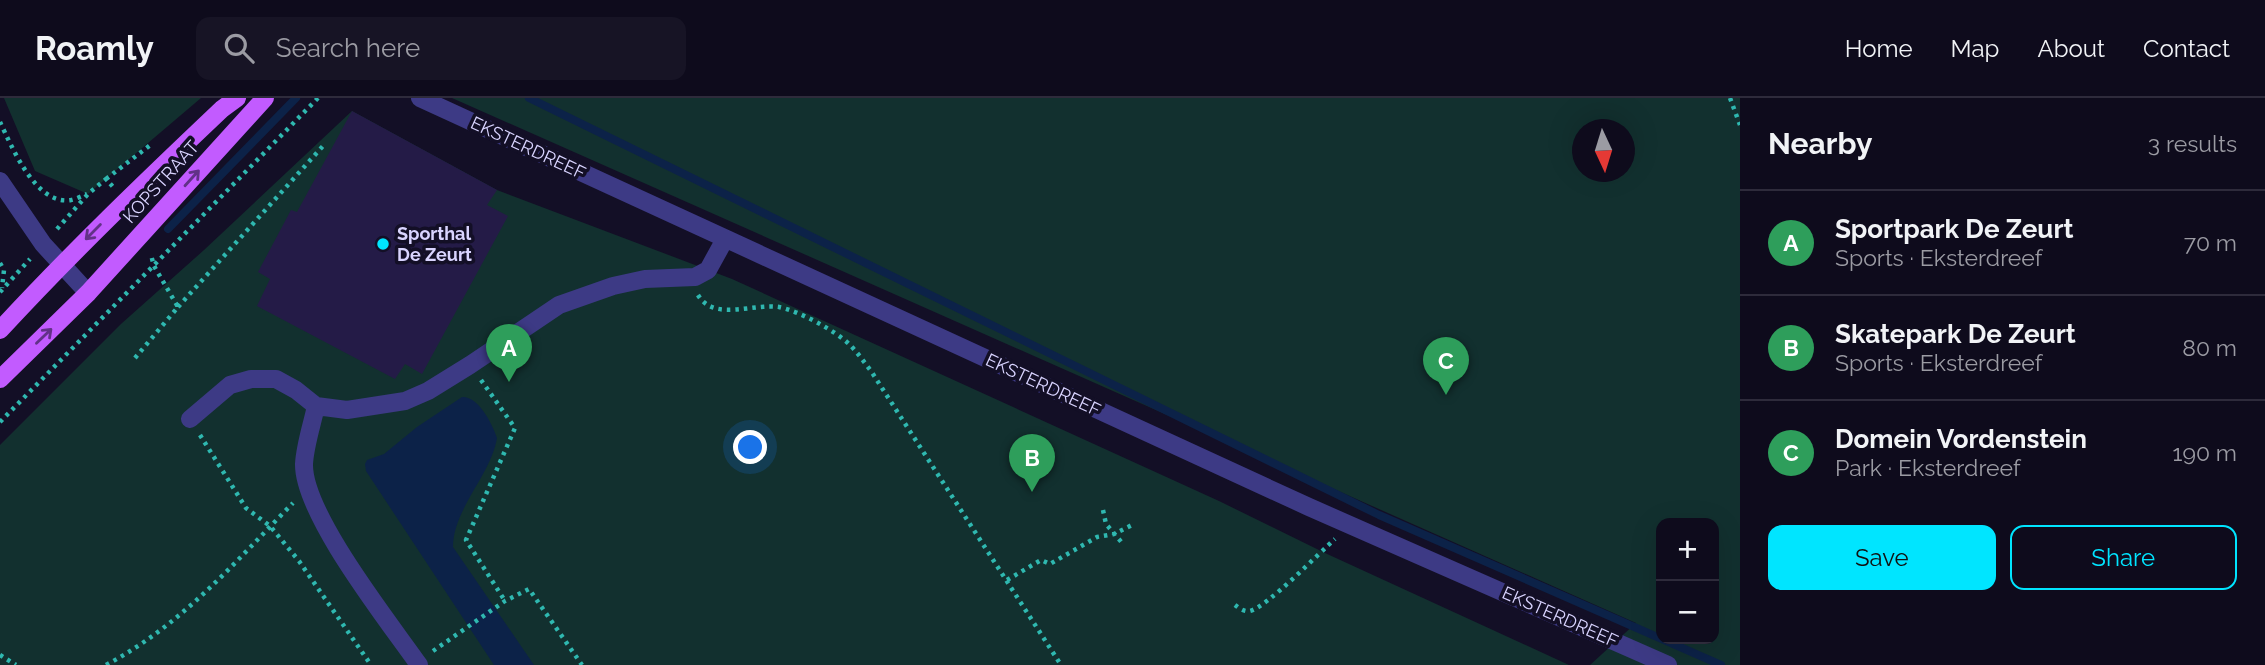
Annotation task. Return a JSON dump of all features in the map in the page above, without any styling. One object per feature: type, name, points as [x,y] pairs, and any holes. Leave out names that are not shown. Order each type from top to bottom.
[{"type":"main road","name":"KOPSTRAAT","points":[[0,330],[125,200],[237,98]]},
{"type":"main road","name":"KOPSTRAAT","points":[[0,379],[88,293],[265,98]]},
{"type":"street","name":"EKSTERDREEF","points":[[420,98],[1351,525],[1668,665]]},
{"type":"street","points":[[0,181],[43,244],[88,293]]},
{"type":"street","points":[[190,419],[230,386],[251,379],[276,379],[316,406],[347,410],[405,401],[428,391],[470,365],[559,305],[586,294],[645,279],[695,277],[708,270],[725,239]]},
{"type":"street","points":[[316,406],[304,466],[308,487],[331,538],[418,663]]},
{"type":"path","points":[[0,422],[318,98]]},
{"type":"path","points":[[1730,98],[1740,125]]},
{"type":"path","points":[[0,122],[20,162],[32,180],[47,194],[69,201],[88,194]]},
{"type":"path","points":[[135,358],[324,146]]},
{"type":"path","points":[[1,290],[88,194],[106,179],[125,200]]},
{"type":"path","points":[[0,263],[4,270],[1,290]]},
{"type":"path","points":[[154,266],[178,307]]},
{"type":"path","points":[[695,277],[698,297],[707,305],[723,310],[780,307],[817,323],[849,344],[871,371],[1060,665]]},
{"type":"path","points":[[470,365],[515,428],[466,540],[505,601]]},
{"type":"path","points":[[190,419],[246,508],[270,526],[299,561],[371,665]]},
{"type":"path","points":[[106,665],[136,649],[184,613],[232,569],[308,487]]},
{"type":"path","points":[[1102,510],[1106,524],[1123,544]]},
{"type":"path","points":[[1007,580],[1041,560],[1050,564],[1097,537],[1114,534],[1134,524]]},
{"type":"path","points":[[1235,605],[1242,610],[1251,611],[1269,599],[1351,525]]},
{"type":"path","points":[[418,663],[499,605],[529,589],[582,665]]},
{"type":"path","points":[[0,655],[16,665]]},
{"type":"green space","points":[[4,98],[201,98],[88,194],[35,171]]},
{"type":"green space","points":[[452,98],[1740,98],[1740,665],[1590,665],[1636,623]]},
{"type":"green space","points":[[352,111],[497,190],[732,279],[1219,501],[1325,553],[1569,665],[0,665],[0,445],[121,324]]},
{"type":"water","points":[[462,397],[479,406],[497,438],[488,465],[459,519],[453,547],[534,665],[494,665],[366,471],[367,460],[384,454],[417,427]]},
{"type":"building","name":"Sporthal De Zeurt","points":[[352,111],[497,190],[487,205],[508,216],[422,374],[405,364],[395,379],[257,306],[270,279],[258,272],[291,210],[297,212]]},
{"type":"waterway","points":[[168,229],[296,98]]},
{"type":"waterway","points":[[529,98],[1379,515],[1721,665]]},
{"type":"place","name":"Sporthal De Zeurt","points":[[383,244]]},
{"type":"place","name":"Sportpark De Zeurt","points":[[509,382]]},
{"type":"place","name":"Domein Vordenstein","points":[[1446,395]]},
{"type":"place","name":"Skatepark De Zeurt","points":[[1032,492]]}]
